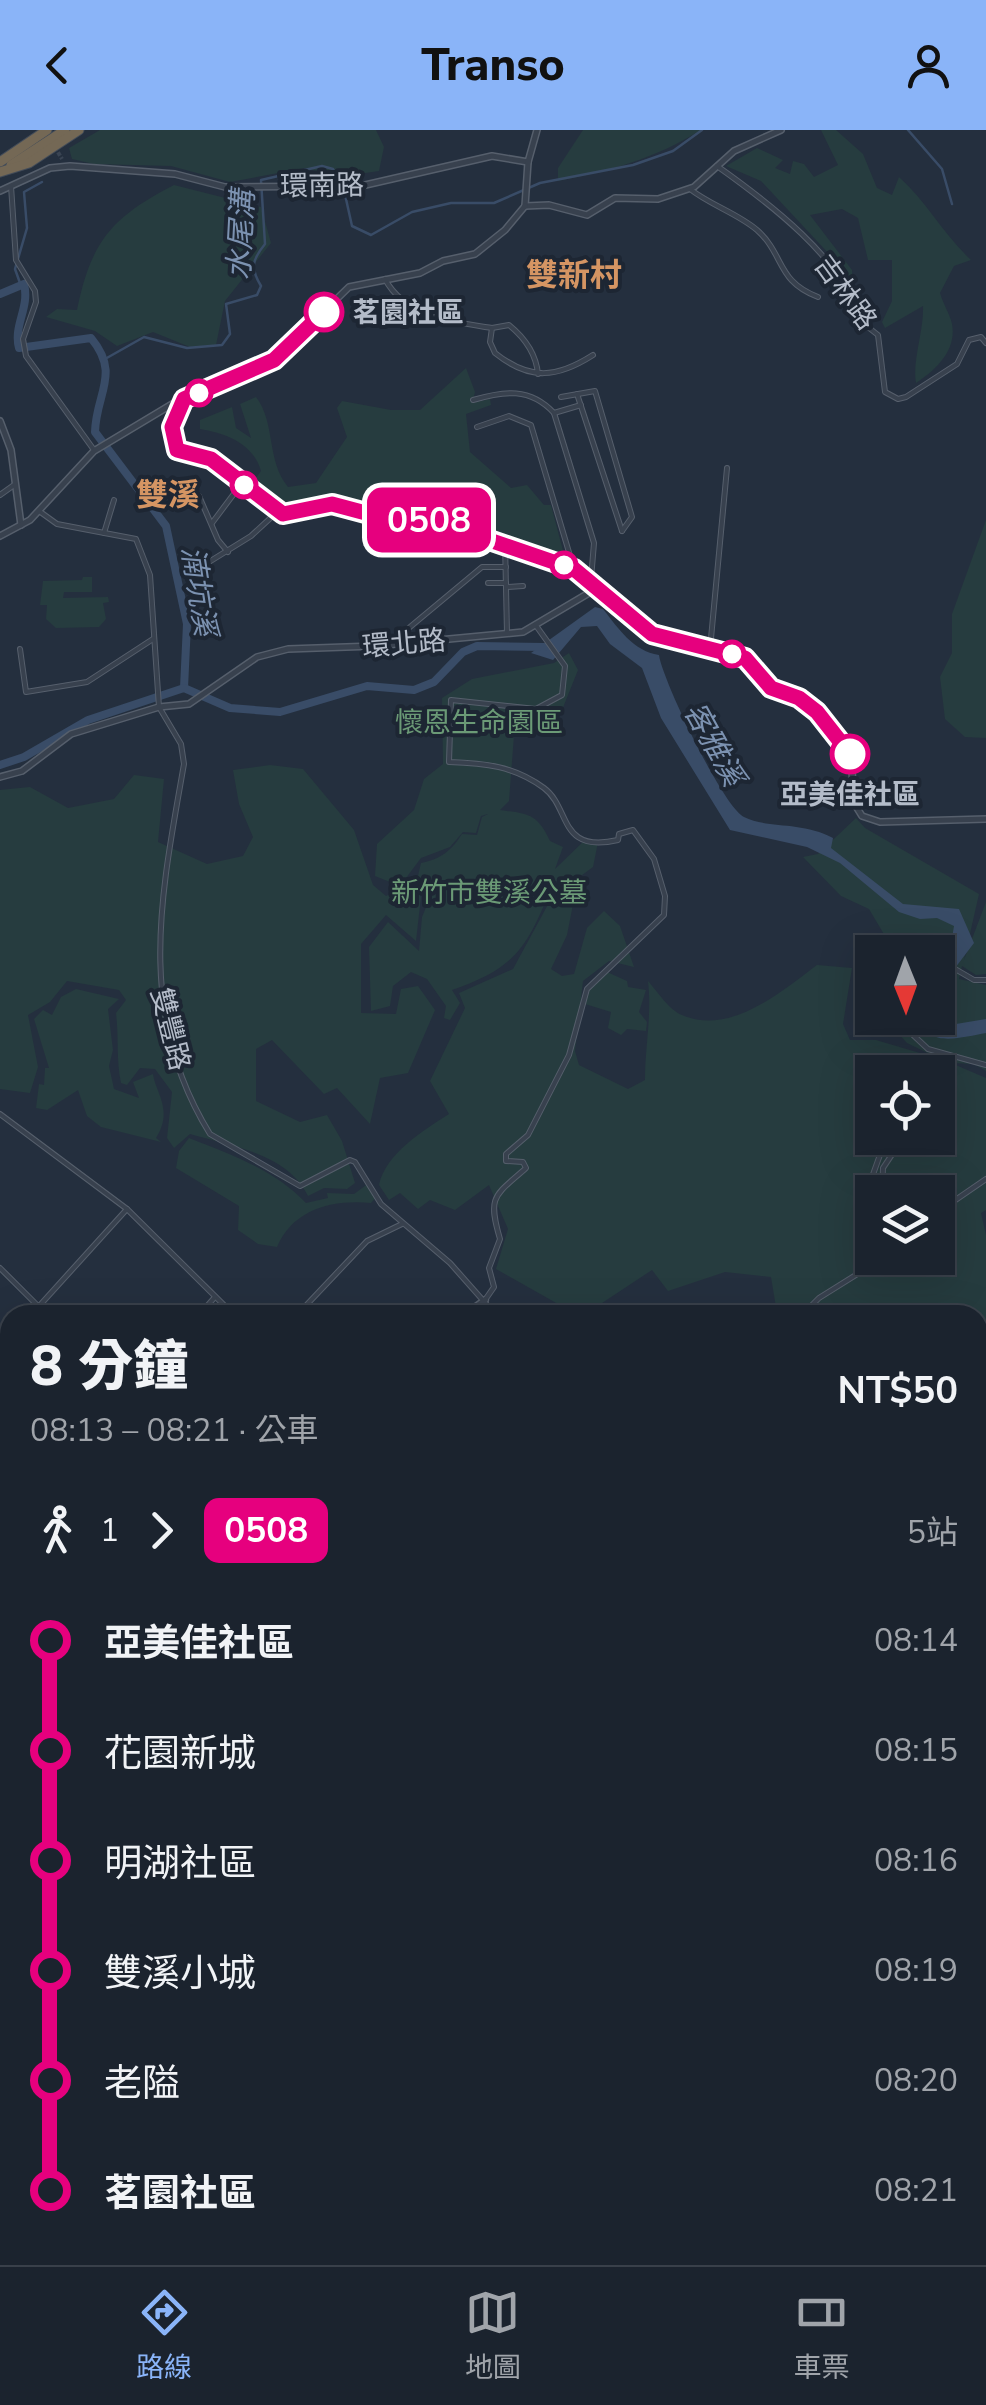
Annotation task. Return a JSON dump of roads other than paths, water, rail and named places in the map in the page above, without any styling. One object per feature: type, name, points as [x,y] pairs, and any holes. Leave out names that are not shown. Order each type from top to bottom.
[{"type":"highway","points":[[0,162],[47,130]]},
{"type":"highway","points":[[0,172],[64,130]]},
{"type":"highway","points":[[0,172],[29,163],[79,130]]},
{"type":"street","points":[[0,536],[39,511],[94,450],[184,399],[274,360],[349,287],[420,273],[443,261],[482,250],[525,206],[528,162],[537,130]]},
{"type":"street","points":[[525,206],[549,205],[586,215],[615,198],[658,199],[690,189],[734,151],[781,130]]},
{"type":"street","name":"環南路","points":[[0,191],[62,162],[244,186],[360,186],[492,156],[528,162]]},
{"type":"street","name":"吉林路","points":[[717,166],[769,202],[833,266],[856,301],[860,320],[878,334],[885,392],[898,399],[906,396],[957,364],[969,340],[980,338],[986,343]]},
{"type":"street","points":[[10,186],[16,260],[36,291],[23,340],[26,356],[94,450]]},
{"type":"street","points":[[690,189],[757,230],[774,250],[784,275],[818,297]]},
{"type":"street","points":[[385,280],[400,300],[430,316],[492,328],[508,325],[536,355],[538,374]]},
{"type":"street","points":[[492,328],[490,342],[498,356],[538,374],[566,372],[593,355]]},
{"type":"street","points":[[562,396],[595,390],[632,516],[622,532],[577,394]]},
{"type":"street","points":[[473,400],[522,392],[541,400],[554,413],[594,543],[591,579]]},
{"type":"street","points":[[184,399],[172,427],[174,446],[182,453],[211,459],[277,512]]},
{"type":"street","points":[[554,413],[581,405]]},
{"type":"street","points":[[477,427],[509,416],[532,425],[574,569]]},
{"type":"street","points":[[0,421],[12,450],[21,526]]},
{"type":"street","points":[[710,648],[727,468]]},
{"type":"street","points":[[0,495],[9,492],[15,480]]},
{"type":"street","points":[[211,525],[242,483]]},
{"type":"street","points":[[0,495],[16,499]]},
{"type":"street","points":[[199,496],[228,552]]},
{"type":"street","points":[[104,533],[114,500]]},
{"type":"street","points":[[196,570],[228,552],[277,512],[342,504],[383,519],[431,520],[505,543],[591,579],[622,612],[652,634],[745,658],[771,688],[799,698],[817,712],[851,755],[854,803],[862,816],[880,822],[986,819]]},
{"type":"street","points":[[0,777],[22,771],[71,734],[159,706],[150,575],[136,539],[56,524],[39,511]]},
{"type":"street","points":[[505,543],[507,634]]},
{"type":"street","points":[[404,644],[404,632],[482,567],[506,567]]},
{"type":"street","points":[[488,583],[522,586]]},
{"type":"street","name":"環北路","points":[[159,706],[189,704],[228,673],[272,652],[507,634],[537,627],[600,587]]},
{"type":"street","points":[[478,1305],[494,1287],[489,1268],[500,1239],[492,1221],[495,1198],[509,1179],[526,1168],[522,1162],[506,1161],[506,1154],[528,1135],[569,1054],[587,989],[664,915],[665,903],[654,860],[633,830],[620,834],[618,840],[591,842],[567,828],[548,791],[506,766],[449,762],[449,702],[540,708],[558,699],[567,673],[537,627]]},
{"type":"street","points":[[20,649],[26,692],[87,682],[153,638]]},
{"type":"street","name":"雙豐路","points":[[159,706],[181,744],[184,764],[157,961],[160,996],[184,1083],[210,1134],[295,1184],[308,1184],[350,1160],[381,1204],[402,1224]]},
{"type":"street","points":[[955,971],[974,980],[986,980]]},
{"type":"street","points":[[913,1035],[928,1049],[986,1065]]},
{"type":"street","points":[[0,1114],[126,1209],[224,1305]]},
{"type":"street","points":[[955,1200],[986,1179]]},
{"type":"street","points":[[0,1268],[37,1305],[126,1209]]},
{"type":"street","points":[[306,1305],[367,1241],[402,1224],[488,1305]]},
{"type":"street","points":[[812,1305],[856,1275]]},
{"type":"street","points":[[208,1305],[216,1297]]},
{"type":"water","name":"客雅溪","points":[[595,607],[603,609],[634,644],[659,655],[695,741],[734,808],[753,821],[809,829],[833,838],[831,848],[903,904],[959,909],[974,943],[955,968],[954,926],[937,918],[920,919],[899,912],[840,863],[807,847],[730,830],[661,718],[642,668],[610,644],[597,626],[581,627],[553,660],[531,653]]},
{"type":"water","points":[[986,1019],[986,1033],[937,1037],[932,1035],[955,1035],[955,1023]]},
{"type":"waterway","name":"水尾溝","points":[[105,359],[144,337],[187,348],[222,345],[230,334],[226,304],[257,295],[261,286],[254,264],[265,244],[261,180],[322,166],[333,169],[344,190],[352,226],[371,235],[412,212],[451,203],[494,203],[540,183],[633,165],[673,151],[702,130]]},
{"type":"waterway","points":[[908,130],[942,169],[952,204]]},
{"type":"waterway","points":[[20,283],[15,269],[27,228],[24,192],[42,182]]},
{"type":"waterway","name":"湳坑溪","points":[[0,294],[24,284],[19,348],[91,338],[100,351],[106,373],[95,432],[166,526],[187,624],[184,688]]},
{"type":"waterway","name":"客雅溪","points":[[0,765],[24,757],[88,720],[184,688],[230,708],[280,712],[367,686],[414,690],[434,682],[463,652],[477,646],[544,647]]},
{"type":"tunnel","points":[[55,147],[62,159]]},
{"type":"place","name":"茗園社區","points":[[324,312]]},
{"type":"place","name":"亞美佳社區","points":[[850,754]]},
{"type":"district","name":"雙新村","points":[[574,275]]},
{"type":"district","name":"雙溪","points":[[168,495]]},
{"type":"park label","name":"懷恩生命園區","points":[[479,722]]},
{"type":"park label","name":"新竹市雙溪公墓","points":[[489,892]]}]
